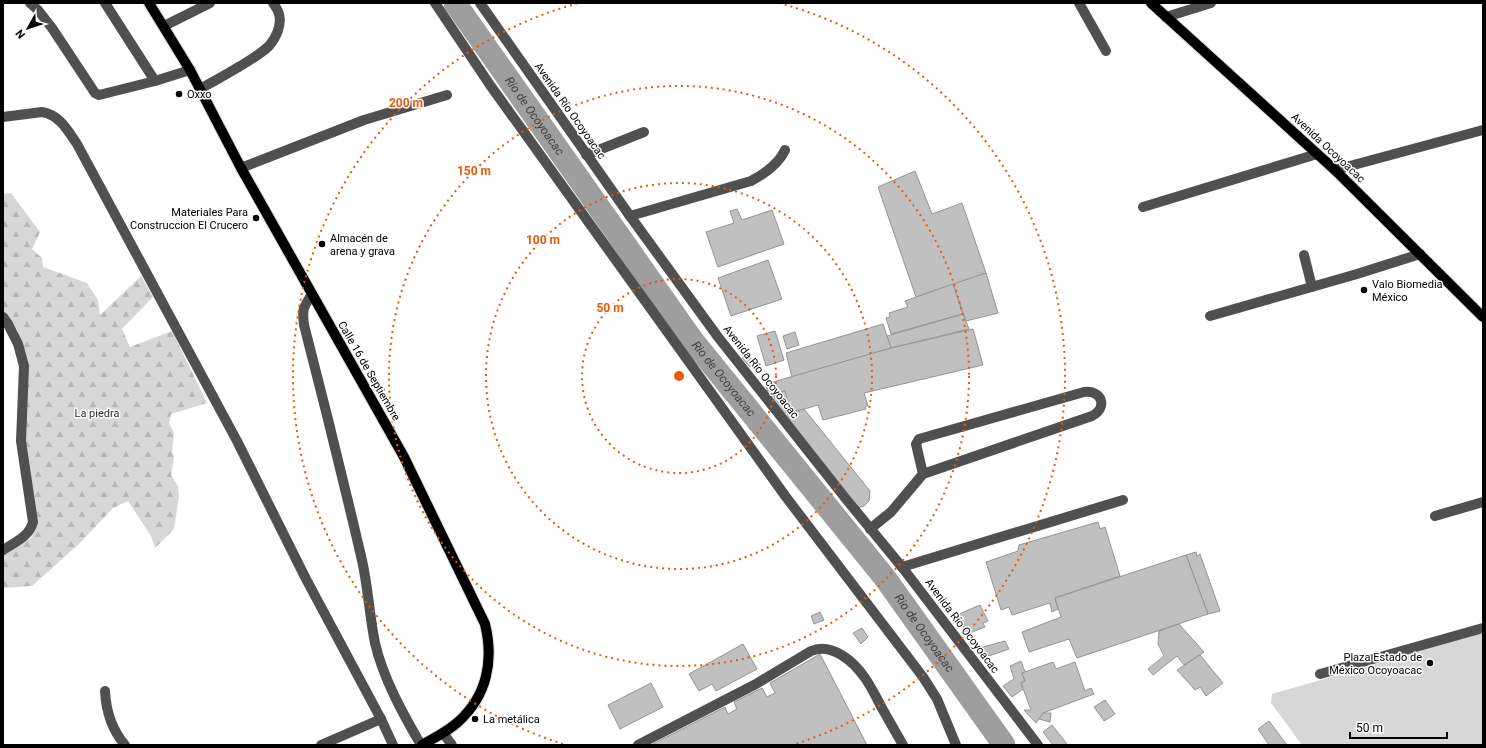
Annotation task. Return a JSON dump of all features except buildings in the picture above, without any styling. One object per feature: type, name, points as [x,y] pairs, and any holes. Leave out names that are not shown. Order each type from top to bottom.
[{"type":"main road","name":"Calle 16 de Septiembre","points":[[149,3],[190,70],[241,168],[404,457],[485,624],[489,638],[490,652],[486,679],[468,711],[458,722],[443,733],[421,745]]},
{"type":"main road","name":"Avenida Ocoyoacac","points":[[1151,3],[1335,170],[1483,317]]},
{"type":"street","points":[[30,3],[38,10],[52,28],[96,94],[102,96],[190,70]]},
{"type":"street","points":[[105,3],[155,81]]},
{"type":"street","points":[[164,26],[210,3]]},
{"type":"street","points":[[200,89],[258,54],[270,45],[276,37],[280,25],[279,14],[273,3]]},
{"type":"street","points":[[435,3],[490,85],[786,497],[923,677],[937,699],[956,745]]},
{"type":"street","name":"Avenida Río Ocoyoacac","points":[[480,3],[586,155],[718,337],[870,529],[902,567],[1038,745]]},
{"type":"street","points":[[1079,3],[1106,51]]},
{"type":"street","points":[[1166,17],[1211,3]]},
{"type":"street","points":[[241,168],[364,120],[447,94]]},
{"type":"street","points":[[3,117],[42,112],[49,113],[55,116],[77,144],[237,441],[306,579],[381,719],[393,745]]},
{"type":"street","points":[[1335,170],[1483,130]]},
{"type":"street","points":[[586,155],[644,132]]},
{"type":"street","points":[[630,216],[751,180],[763,175],[778,160],[784,150]]},
{"type":"street","points":[[1143,207],[1316,154]]},
{"type":"street","points":[[1210,316],[1420,254]]},
{"type":"street","points":[[1304,255],[1312,287]]},
{"type":"street","points":[[312,294],[302,312],[304,326],[335,444],[365,570],[369,611],[375,644],[400,708],[421,745]]},
{"type":"street","points":[[3,317],[18,344],[24,366],[21,441],[33,522],[31,530],[27,534],[3,550]]},
{"type":"street","points":[[870,529],[891,512],[923,474],[1092,416],[1100,409],[1100,399],[1095,393],[1084,392],[919,439],[916,444],[923,474]]},
{"type":"street","points":[[902,567],[1123,500]]},
{"type":"street","points":[[1435,516],[1483,502]]},
{"type":"street","points":[[1320,674],[1483,628]]},
{"type":"street","points":[[638,745],[756,684],[816,649],[837,652],[865,678],[901,744]]},
{"type":"street","points":[[105,691],[106,709],[113,726],[125,745]]},
{"type":"street","points":[[321,745],[381,719]]},
{"type":"street","points":[[443,733],[452,745]]},
{"type":"green space","name":"La piedra","points":[[11,193],[40,232],[32,249],[42,258],[43,267],[87,283],[98,300],[100,315],[141,276],[153,297],[122,329],[130,347],[172,331],[207,403],[171,414],[169,423],[174,433],[172,451],[174,458],[171,475],[178,486],[179,497],[174,529],[155,548],[151,536],[128,501],[113,508],[80,543],[32,586],[3,588],[3,555],[31,538],[37,521],[26,444],[18,331],[3,310],[3,194]]},
{"type":"green space","name":"Plaza Estado de México Ocoyoacac","points":[[1483,633],[1483,745],[1302,745],[1271,703],[1272,694]]},
{"type":"waterway","name":"Rio de Ocoyoacac","points":[[455,3],[693,341],[885,578],[1004,745]]},
{"type":"place","name":"Oxxo","points":[[179,94]]},
{"type":"place","name":"Materiales Para Construccion El Crucero","points":[[256,218]]},
{"type":"place","name":"Almacén de arena y grava","points":[[322,244]]},
{"type":"place","name":"Valo Biomedia México","points":[[1364,290]]},
{"type":"place","name":"Plaza Estado de México Ocoyoacac","points":[[1430,663]]},
{"type":"place","name":"La metálica","points":[[475,719]]}]
